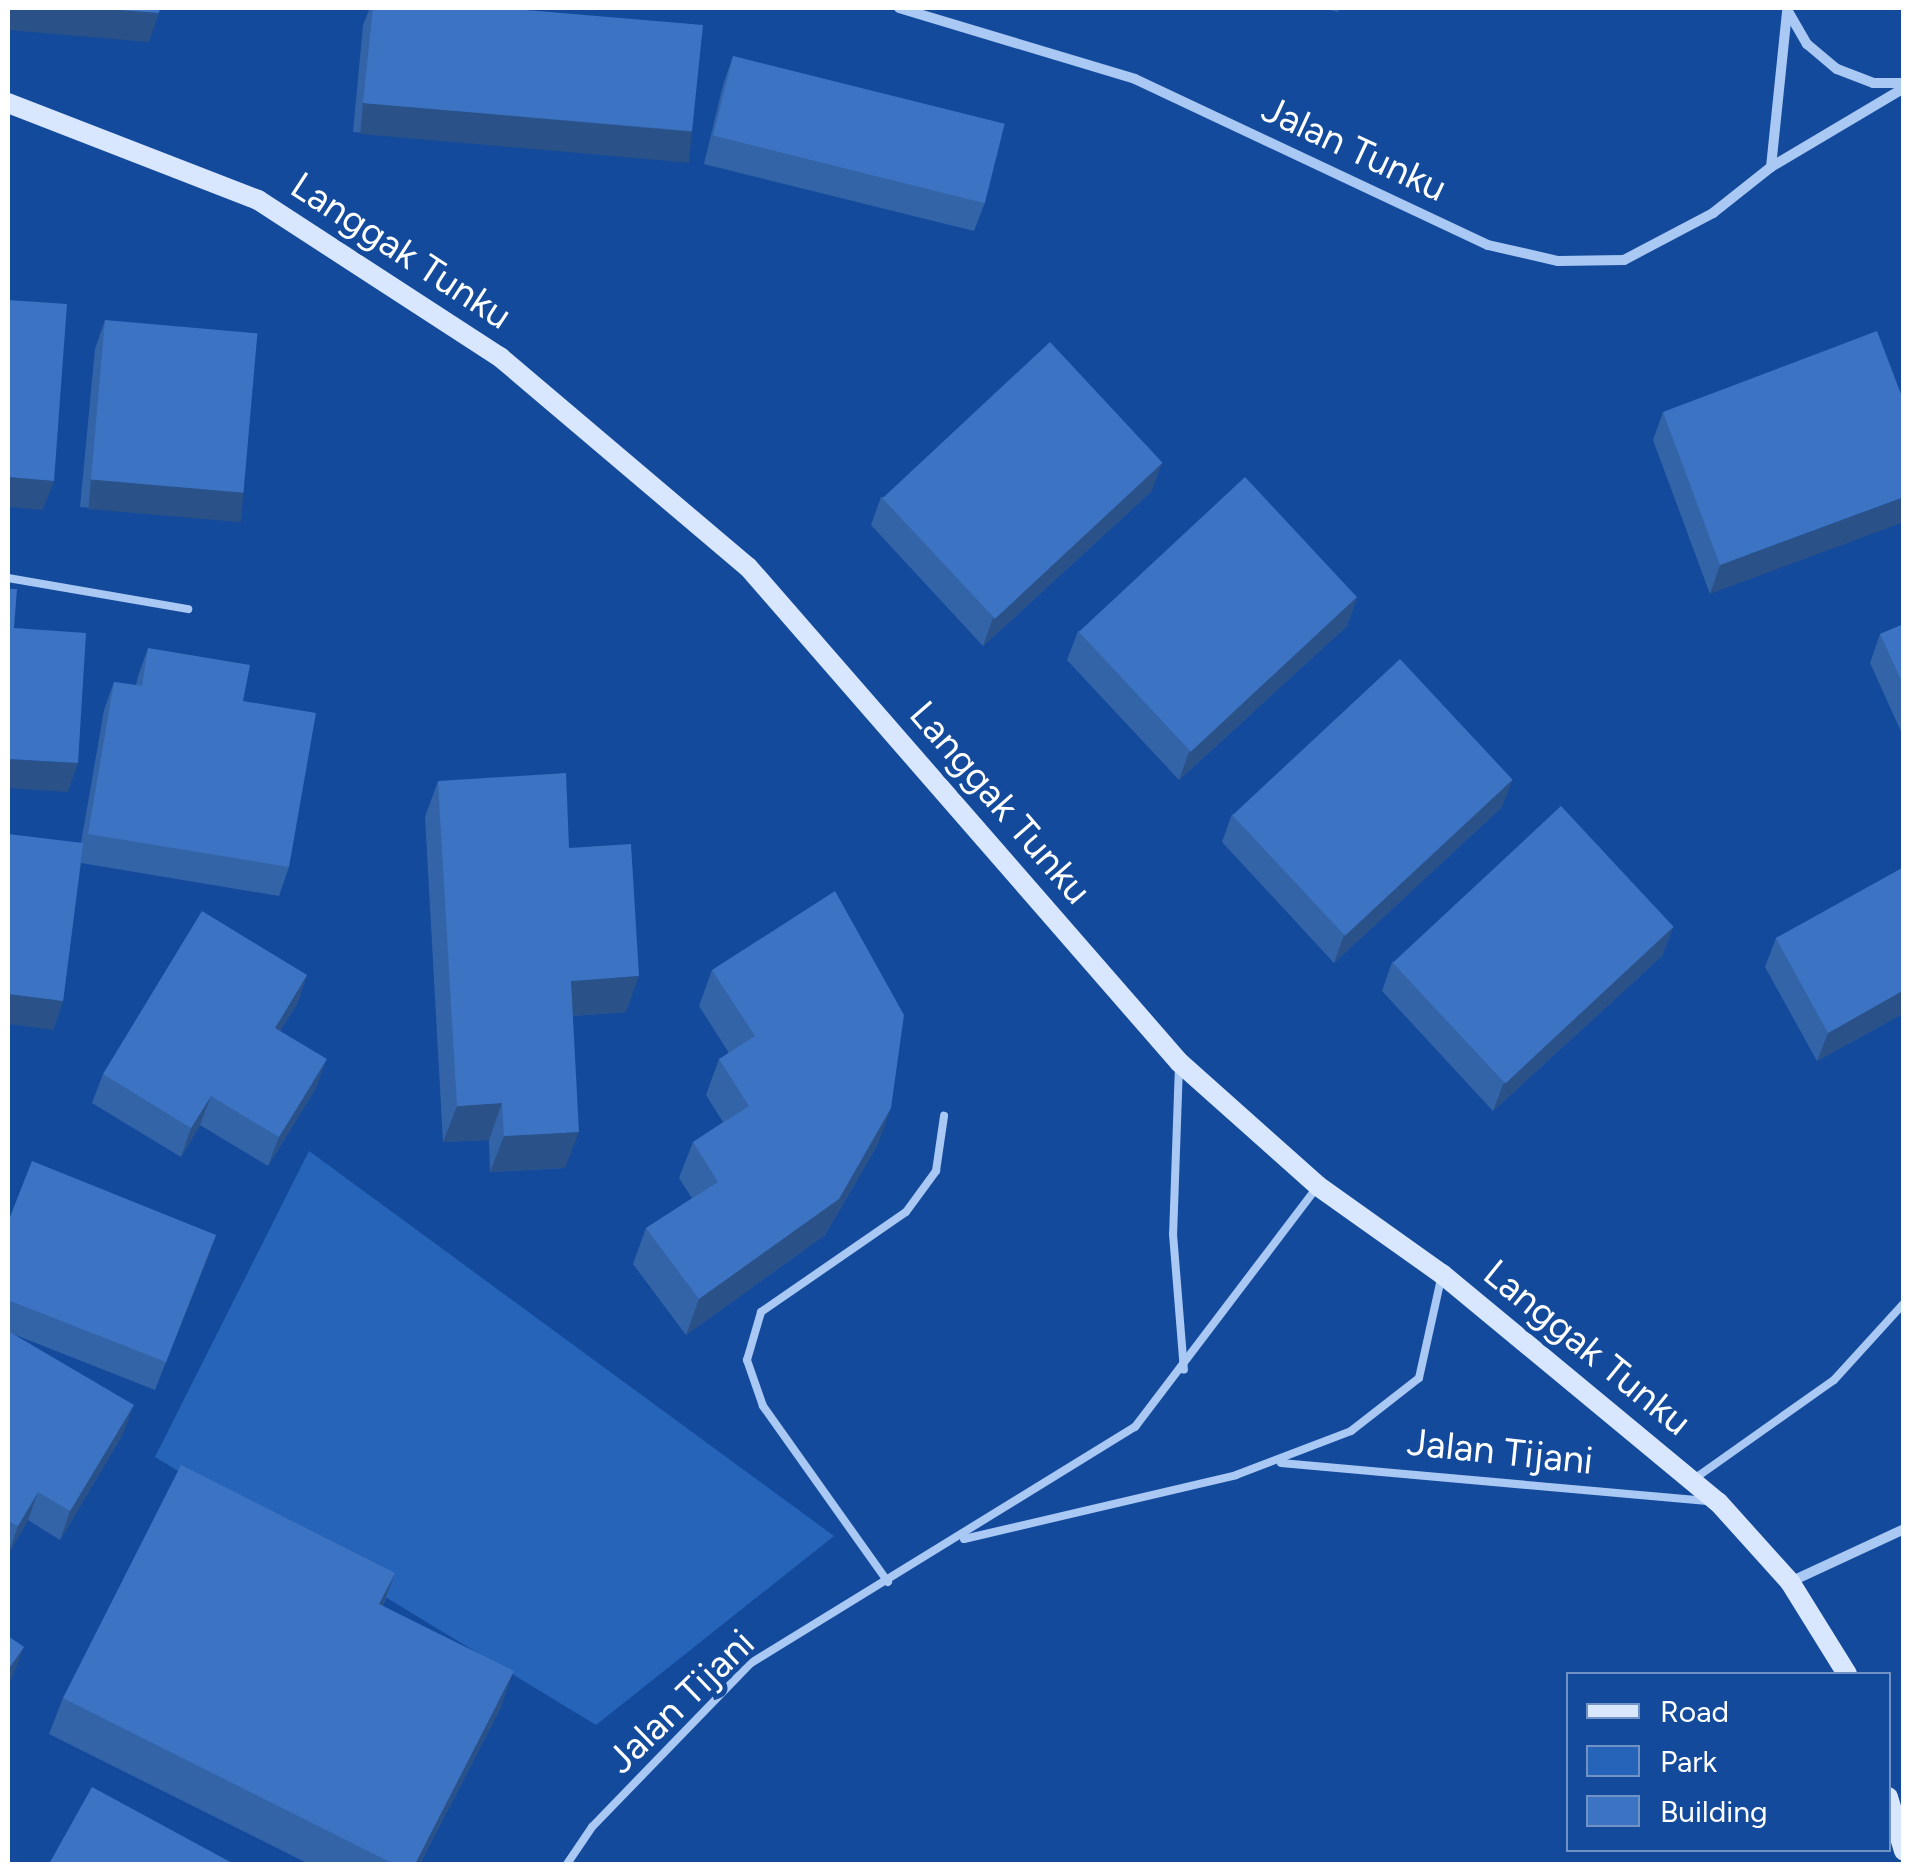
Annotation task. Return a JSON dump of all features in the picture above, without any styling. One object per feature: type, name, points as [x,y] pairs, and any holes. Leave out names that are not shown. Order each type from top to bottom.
[{"type":"street","name":"Jalan Tunku","points":[[899,8],[1134,79],[1488,245],[1558,262],[1624,260],[1713,212],[1771,167],[1904,85]]},
{"type":"street","points":[[1771,167],[1787,9]]},
{"type":"street","points":[[1787,9],[1807,44],[1836,69],[1873,82],[1904,85]]},
{"type":"street","name":"Langgak Tunku","points":[[8,103],[258,200],[500,357],[748,567],[1179,1062],[1318,1186],[1442,1274],[1718,1502],[1790,1582],[1846,1672]]},
{"type":"street","points":[[1790,1582],[1904,1529]]},
{"type":"street","points":[[1891,1807],[1904,1850]]},
{"type":"lane","points":[[8,578],[188,609]]},
{"type":"lane","points":[[1179,1062],[1173,1234],[1184,1370]]},
{"type":"lane","points":[[888,1582],[763,1406],[747,1360],[761,1312],[906,1212],[936,1172],[944,1116]]},
{"type":"lane","name":"Jalan Tijani","points":[[568,1864],[592,1827],[751,1663],[1135,1427],[1184,1370],[1318,1186]]},
{"type":"lane","name":"Jalan Tijani","points":[[955,1541],[1276,1463],[1373,1419],[1419,1378],[1442,1274]]},
{"type":"lane","points":[[1693,1480],[1834,1380],[1904,1303]]},
{"type":"lane","name":"Jalan Tijani","points":[[1276,1463],[1718,1502]]},
{"type":"green space","points":[[309,1151],[834,1536],[596,1725],[155,1457]]},
{"type":"building","points":[[91,8],[160,8],[159,13]]},
{"type":"building","points":[[373,8],[501,8],[703,25],[692,131],[363,103]]},
{"type":"building","points":[[733,56],[1005,124],[985,203],[713,136]]},
{"type":"building","points":[[8,300],[67,304],[54,481],[8,477]]},
{"type":"building","points":[[105,320],[257,333],[243,493],[91,479]]},
{"type":"building","points":[[1877,331],[1904,402],[1904,497],[1720,565],[1663,412]]},
{"type":"building","points":[[1050,342],[1163,463],[995,619],[883,498]]},
{"type":"building","points":[[1245,477],[1357,597],[1191,752],[1079,632]]},
{"type":"building","points":[[8,589],[17,589],[14,628],[86,633],[78,763],[8,759]]},
{"type":"building","points":[[1904,624],[1904,686],[1880,634]]},
{"type":"building","points":[[148,648],[250,665],[243,701],[316,713],[289,867],[88,834],[114,682],[142,686]]},
{"type":"building","points":[[1400,659],[1513,780],[1345,936],[1233,815]]},
{"type":"building","points":[[566,773],[569,848],[631,844],[639,976],[571,981],[579,1132],[504,1136],[502,1103],[457,1106],[438,781]]},
{"type":"building","points":[[1561,806],[1674,927],[1505,1084],[1393,963]]},
{"type":"building","points":[[8,834],[83,843],[63,1001],[8,994]]},
{"type":"building","points":[[1904,867],[1904,990],[1828,1033],[1776,938]]},
{"type":"building","points":[[835,891],[904,1015],[891,1108],[839,1199],[699,1299],[646,1228],[718,1182],[693,1142],[749,1106],[719,1059],[755,1036],[712,970]]},
{"type":"building","points":[[202,911],[307,975],[275,1028],[327,1059],[279,1137],[211,1096],[191,1128],[103,1074]]},
{"type":"building","points":[[32,1161],[216,1235],[166,1362],[8,1300],[8,1222]]},
{"type":"building","points":[[8,1331],[134,1405],[70,1511],[38,1492],[18,1526],[8,1521]]},
{"type":"building","points":[[181,1465],[395,1573],[379,1604],[514,1671],[415,1864],[394,1864],[63,1698]]},
{"type":"building","points":[[8,1636],[24,1647],[8,1670]]},
{"type":"building","points":[[92,1787],[234,1864],[49,1864]]}]
